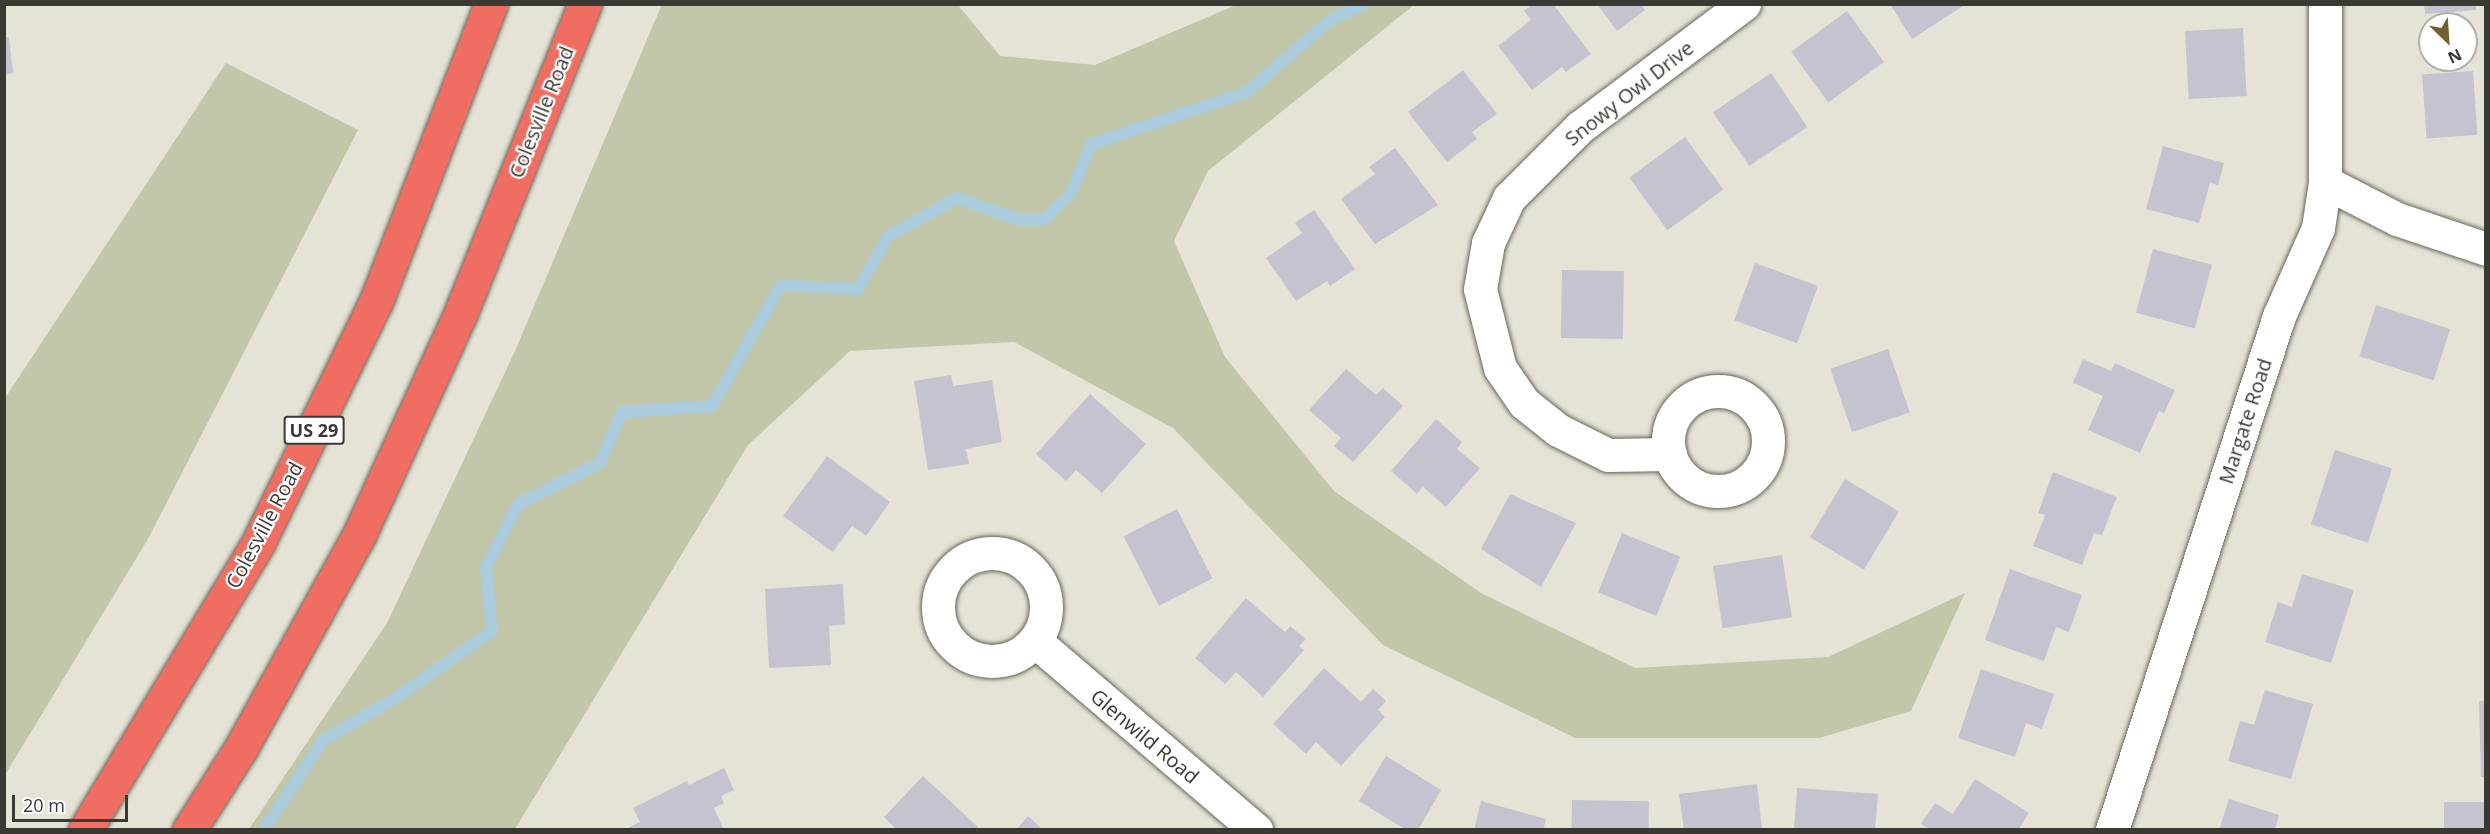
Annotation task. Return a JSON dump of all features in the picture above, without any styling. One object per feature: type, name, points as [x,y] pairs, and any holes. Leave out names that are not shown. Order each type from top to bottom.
[{"type":"highway","name":"Colesville Road","points":[[85,830],[259,541],[377,299],[491,4]]},
{"type":"highway","name":"Colesville Road","points":[[189,830],[241,748],[360,533],[461,312],[585,4]]},
{"type":"street","name":"Snowy Owl Drive","points":[[1670,454],[1608,455],[1558,430],[1524,403],[1500,368],[1480,289],[1488,243],[1509,198],[1580,127],[1744,4]]},
{"type":"street","name":"Margate Road","points":[[2112,830],[2279,316],[2318,228],[2325,182],[2325,4]]},
{"type":"street","points":[[2325,182],[2397,219],[2486,249]]},
{"type":"street","name":"Glenwild Road","points":[[1035,641],[1256,830]]},
{"type":"green space","points":[[662,4],[958,5],[1000,56],[1095,65],[1236,5],[1414,5],[1208,171],[1174,241],[1225,357],[1334,491],[1481,593],[1635,668],[1828,657],[1965,593],[1911,711],[1819,738],[1575,738],[1383,645],[1173,428],[1014,342],[850,351],[748,445],[515,829],[249,829],[387,623],[515,351]]},
{"type":"green space","points":[[226,63],[358,130],[148,539],[5,775],[5,398]]},
{"type":"building","points":[[1533,4],[1553,4],[1591,54],[1566,72],[1562,67],[1532,90],[1498,46],[1531,20],[1524,11]]},
{"type":"building","points":[[1597,4],[1641,4],[1645,10],[1617,31]]},
{"type":"building","points":[[1890,4],[1966,4],[1912,39]]},
{"type":"building","points":[[2424,4],[2476,4],[2476,10],[2425,12]]},
{"type":"building","points":[[1847,11],[1884,62],[1828,103],[1791,52]]},
{"type":"building","points":[[2243,28],[2247,96],[2189,99],[2185,31]]},
{"type":"building","points":[[4,37],[9,37],[13,73],[4,75]]},
{"type":"building","points":[[1463,70],[1497,114],[1472,132],[1477,139],[1447,162],[1408,112]]},
{"type":"building","points":[[2473,72],[2477,135],[2427,138],[2422,75]]},
{"type":"building","points":[[1771,73],[1807,127],[1749,166],[1713,112]]},
{"type":"building","points":[[1685,137],[1723,190],[1667,230],[1629,178]]},
{"type":"building","points":[[2163,146],[2224,163],[2218,185],[2210,183],[2199,223],[2146,209]]},
{"type":"building","points":[[1395,148],[1438,205],[1375,244],[1341,199],[1375,174],[1369,167]]},
{"type":"building","points":[[1314,210],[1355,269],[1330,286],[1327,281],[1296,301],[1266,258],[1302,233],[1295,223]]},
{"type":"building","points":[[2153,249],[2212,265],[2195,329],[2136,313]]},
{"type":"building","points":[[1755,263],[1818,286],[1797,343],[1734,320]]},
{"type":"building","points":[[1562,270],[1624,271],[1623,339],[1561,338]]},
{"type":"building","points":[[2376,305],[2450,329],[2433,380],[2359,356]]},
{"type":"building","points":[[1888,349],[1910,412],[1852,432],[1830,369]]},
{"type":"building","points":[[2083,359],[2111,371],[2115,363],[2175,390],[2164,413],[2159,411],[2140,453],[2088,430],[2103,396],[2073,383]]},
{"type":"building","points":[[1346,369],[1376,395],[1383,388],[1403,406],[1353,462],[1334,446],[1341,438],[1309,410]]},
{"type":"building","points":[[951,375],[953,386],[992,380],[1002,442],[966,449],[969,464],[928,470],[914,381]]},
{"type":"building","points":[[1090,394],[1146,444],[1102,493],[1076,470],[1066,481],[1036,454]]},
{"type":"building","points":[[1436,419],[1462,442],[1457,449],[1480,468],[1446,507],[1423,487],[1417,494],[1391,471]]},
{"type":"building","points":[[2335,450],[2392,469],[2368,543],[2311,524]]},
{"type":"building","points":[[827,456],[890,502],[866,536],[852,526],[833,552],[783,516]]},
{"type":"building","points":[[2053,472],[2117,497],[2102,535],[2094,533],[2082,565],[2033,546],[2045,515],[2038,513]]},
{"type":"building","points":[[1845,479],[1899,511],[1864,570],[1810,537]]},
{"type":"building","points":[[1510,494],[1576,523],[1541,587],[1481,549]]},
{"type":"building","points":[[1177,509],[1212,578],[1159,606],[1124,536]]},
{"type":"building","points":[[1622,533],[1680,557],[1656,616],[1598,592]]},
{"type":"building","points":[[1782,555],[1792,617],[1723,628],[1713,566]]},
{"type":"building","points":[[2010,569],[2082,595],[2069,632],[2056,627],[2044,661],[1985,640]]},
{"type":"building","points":[[2302,574],[2354,590],[2331,663],[2265,642],[2278,602],[2292,607]]},
{"type":"building","points":[[843,584],[845,624],[829,626],[831,665],[769,668],[765,589]]},
{"type":"building","points":[[1246,598],[1285,632],[1290,626],[1306,639],[1299,646],[1304,650],[1263,697],[1236,672],[1225,684],[1195,658]]},
{"type":"building","points":[[1324,668],[1361,702],[1373,689],[1386,701],[1378,710],[1385,717],[1341,766],[1316,742],[1306,754],[1273,724]]},
{"type":"building","points":[[1981,669],[2054,694],[2042,729],[2026,723],[2015,757],[1958,738]]},
{"type":"building","points":[[2265,690],[2313,704],[2291,779],[2228,761],[2240,721],[2254,725]]},
{"type":"building","points":[[2479,701],[2486,701],[2486,777],[2481,777]]},
{"type":"building","points":[[1386,756],[1441,790],[1418,830],[1406,830],[1359,801]]},
{"type":"building","points":[[724,768],[734,790],[721,796],[724,803],[714,808],[724,830],[624,830],[640,822],[633,808],[687,781],[689,785]]},
{"type":"building","points":[[923,776],[978,827],[975,830],[897,830],[884,817]]},
{"type":"building","points":[[1975,779],[2029,813],[2018,830],[1931,830],[1921,824],[1935,803],[1953,814]]},
{"type":"building","points":[[1757,784],[1762,830],[1684,830],[1679,794]]},
{"type":"building","points":[[1797,788],[1878,794],[1875,830],[1794,830]]},
{"type":"building","points":[[2229,799],[2279,815],[2275,830],[2219,830]]},
{"type":"building","points":[[1572,800],[1649,801],[1648,830],[1571,830]]},
{"type":"building","points":[[1481,801],[1546,819],[1543,830],[1474,830]]},
{"type":"building","points":[[2444,802],[2486,802],[2486,830],[2444,830]]},
{"type":"building","points":[[1028,816],[1043,830],[1016,830]]},
{"type":"waterway","points":[[264,830],[323,740],[394,699],[492,631],[486,568],[518,504],[600,463],[622,412],[712,406],[781,285],[858,289],[888,236],[957,198],[1020,220],[1045,219],[1071,193],[1091,144],[1247,92],[1329,21],[1364,4]]}]
